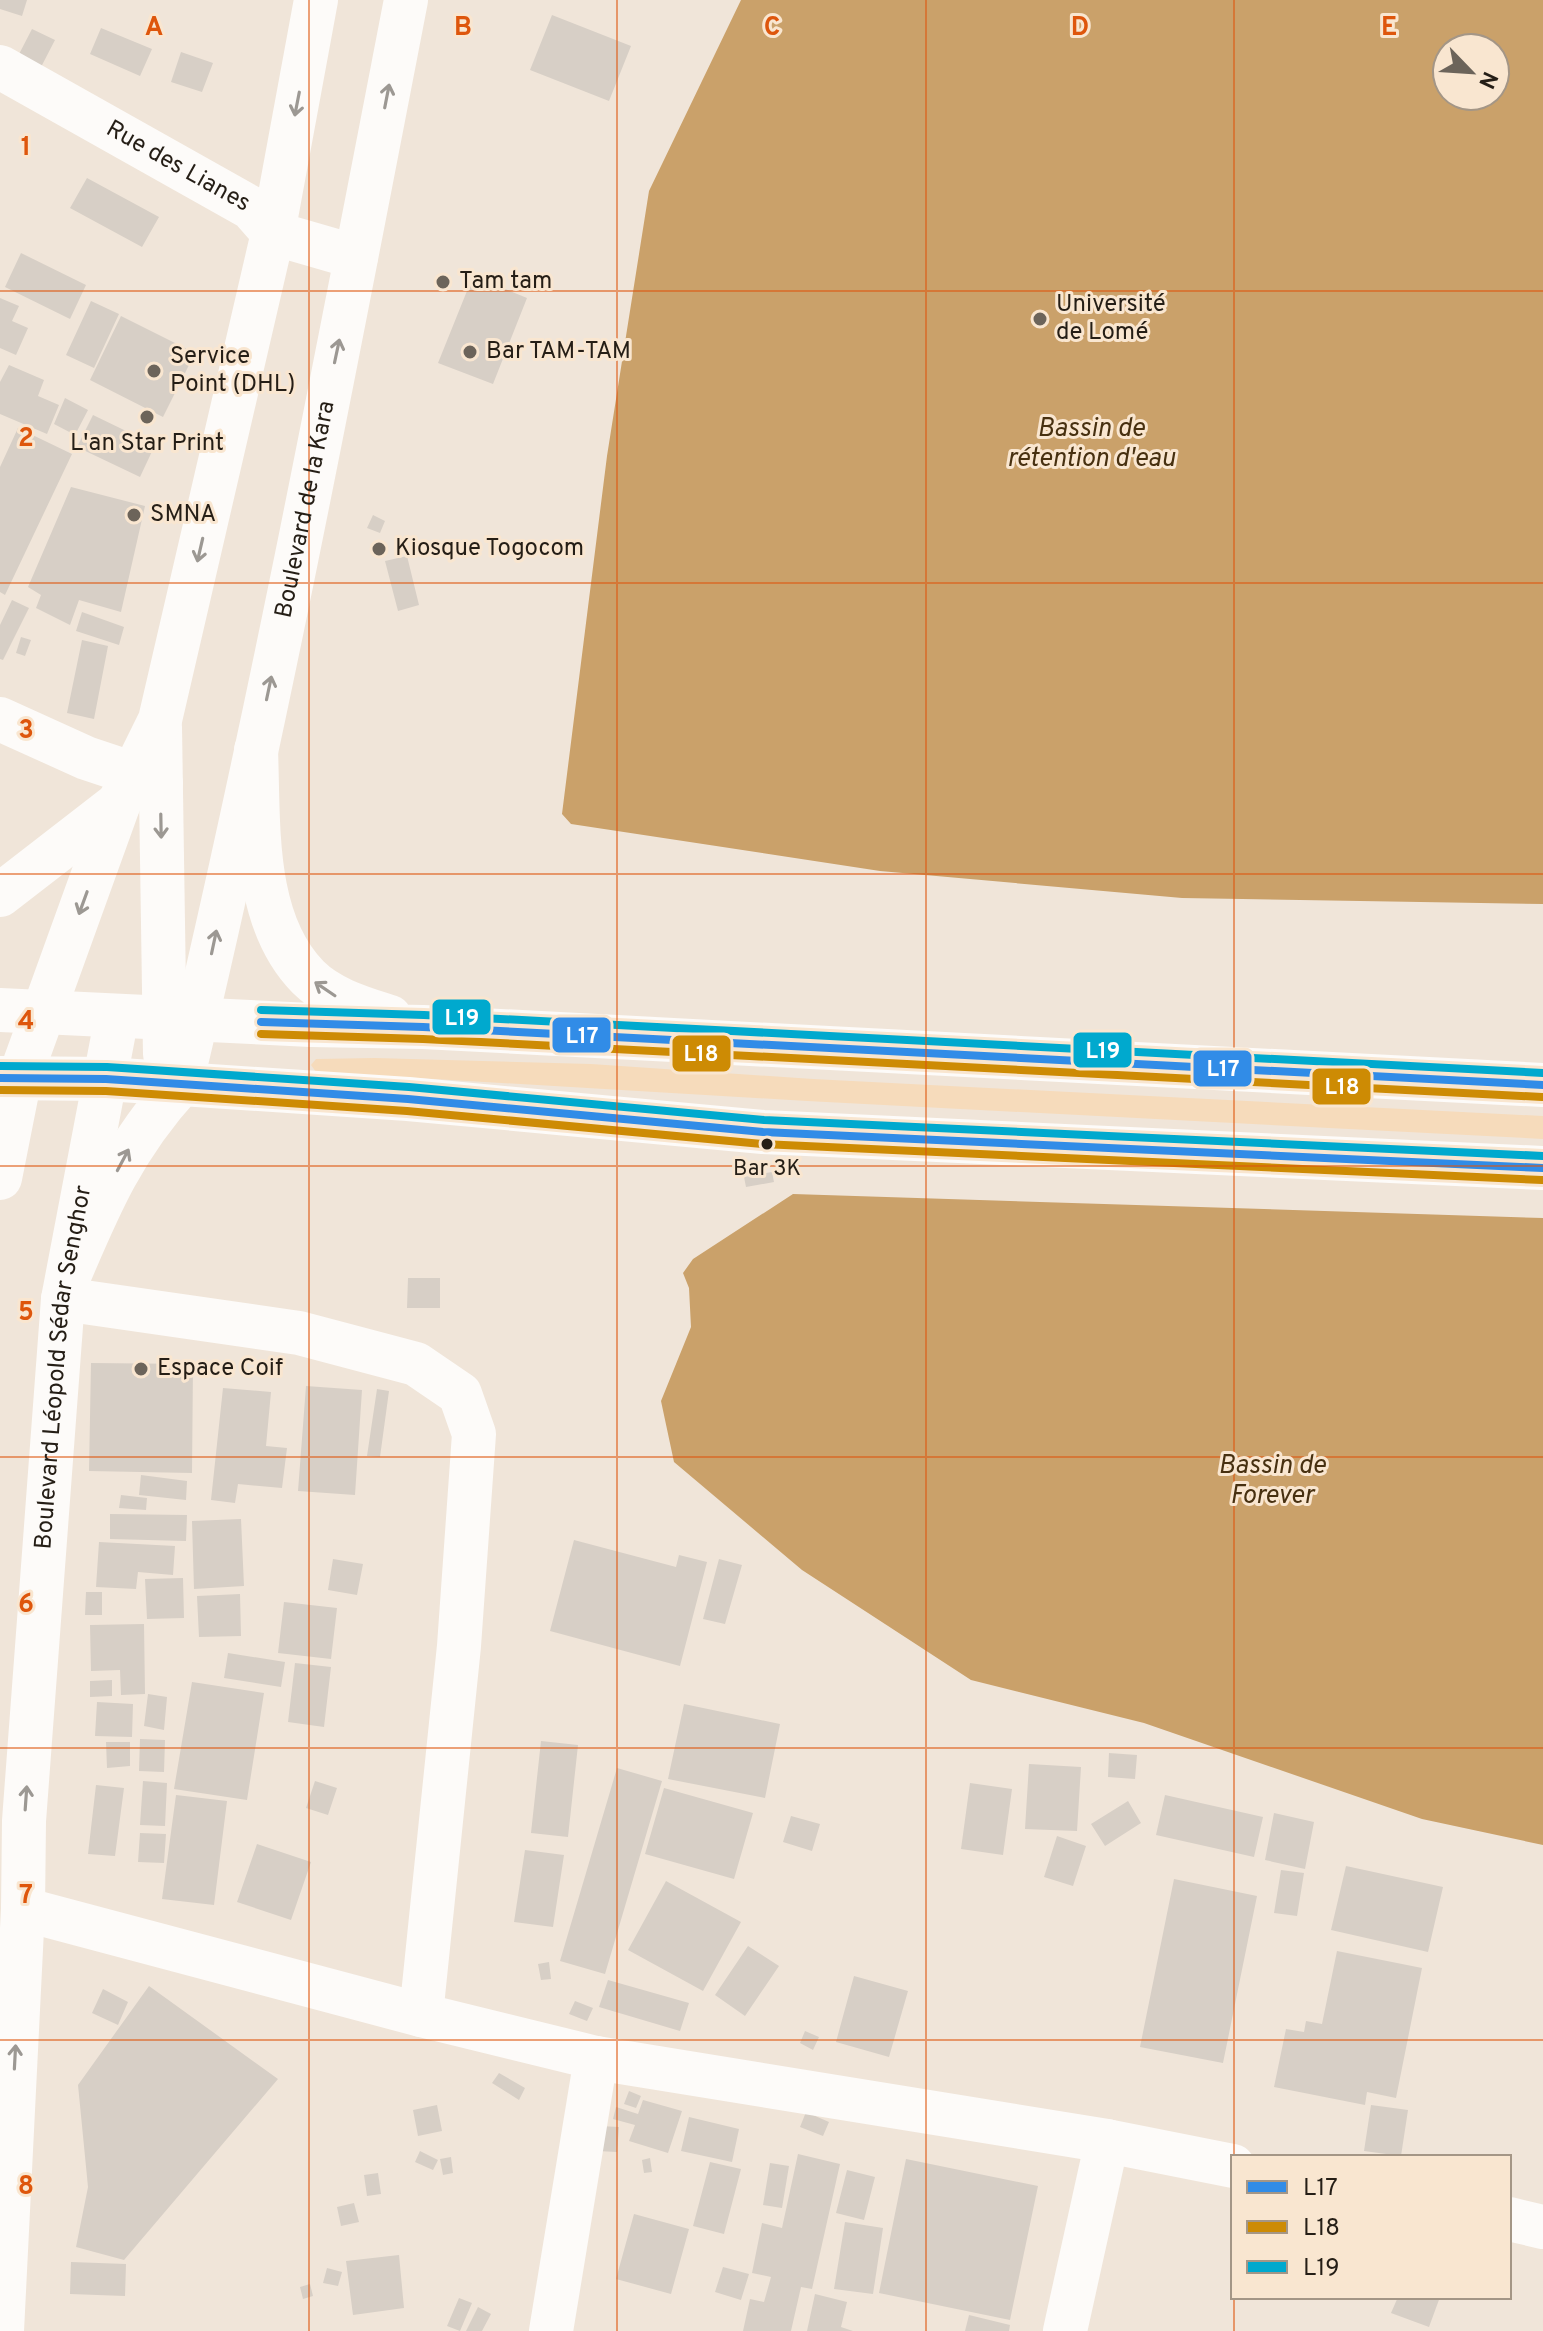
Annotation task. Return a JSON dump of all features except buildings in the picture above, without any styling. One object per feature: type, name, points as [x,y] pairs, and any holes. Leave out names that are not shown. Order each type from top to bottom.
[{"type":"main road","points":[[0,1178],[10,1078],[43,1012],[137,787],[160,720],[273,233],[316,0]]},
{"type":"main road","name":"Boulevard de la Kara","points":[[180,1018],[256,750],[406,0]]},
{"type":"main road","name":"Rue des Lianes","points":[[0,67],[251,208],[273,233],[356,257]]},
{"type":"main road","points":[[0,719],[86,758],[137,787],[180,1018],[174,1084],[132,1145],[101,1202],[65,1290],[299,1333],[416,1364],[460,1394],[474,1434],[458,1661],[421,2015]]},
{"type":"main road","points":[[256,750],[264,880],[279,938],[309,978],[344,1001],[423,1027]]},
{"type":"main road","points":[[0,895],[137,787]]},
{"type":"main road","points":[[0,1010],[311,1025],[423,1027],[1543,1085]]},
{"type":"main road","name":"Boulevard Léopold Sédar Senghor","points":[[2,2331],[23,1909],[24,1821],[65,1290],[117,1016]]},
{"type":"main road","points":[[10,1078],[106,1079],[408,1099],[763,1132],[1543,1168]]},
{"type":"main road","points":[[23,1909],[421,2015],[596,2058],[1107,2141],[1231,2166]]},
{"type":"main road","points":[[551,2331],[596,2058]]},
{"type":"main road","points":[[1065,2331],[1107,2141]]},
{"type":"main road","points":[[1511,2219],[1543,2227]]},
{"type":"shaded area","points":[[316,1059],[591,1064],[813,1079],[1543,1116],[1543,1139],[316,1072],[311,1065]]},
{"type":"water","name":"Bassin de rétention d'eau","points":[[741,0],[1543,0],[1543,904],[1182,898],[880,871],[571,824],[562,814],[607,456],[649,191]]},
{"type":"water","name":"Bassin de Forever","points":[[793,1194],[1543,1218],[1543,1845],[1422,1819],[1144,1723],[971,1680],[802,1570],[674,1462],[661,1401],[691,1327],[689,1288],[683,1273],[693,1259]]},
{"type":"transit line","name":"L19","points":[[261,1010],[424,1015],[1543,1073]]},
{"type":"transit line","name":"L17","points":[[261,1022],[423,1027],[1543,1085]]},
{"type":"transit line","name":"L18","points":[[261,1034],[423,1039],[1542,1097]]},
{"type":"transit line","name":"L19","points":[[0,1066],[107,1067],[409,1087],[764,1120],[1543,1156]]},
{"type":"transit line","name":"L17","points":[[0,1078],[106,1079],[408,1099],[763,1132],[1543,1168]]},
{"type":"transit line","name":"L18","points":[[0,1090],[106,1091],[407,1111],[762,1144],[1542,1180]]},
{"type":"place","name":"Tam tam","points":[[443,282]]},
{"type":"place","name":"Université de Lomé","points":[[1040,319]]},
{"type":"place","name":"Bar TAM-TAM","points":[[470,352]]},
{"type":"place","name":"Service Point (DHL)","points":[[154,371]]},
{"type":"place","name":"L'an Star Print","points":[[147,417]]},
{"type":"place","name":"SMNA","points":[[134,515]]},
{"type":"place","name":"Kiosque Togocom","points":[[379,549]]},
{"type":"place","name":"Bar 3K","points":[[767,1144]]},
{"type":"place","name":"Espace Coif","points":[[141,1369]]}]
